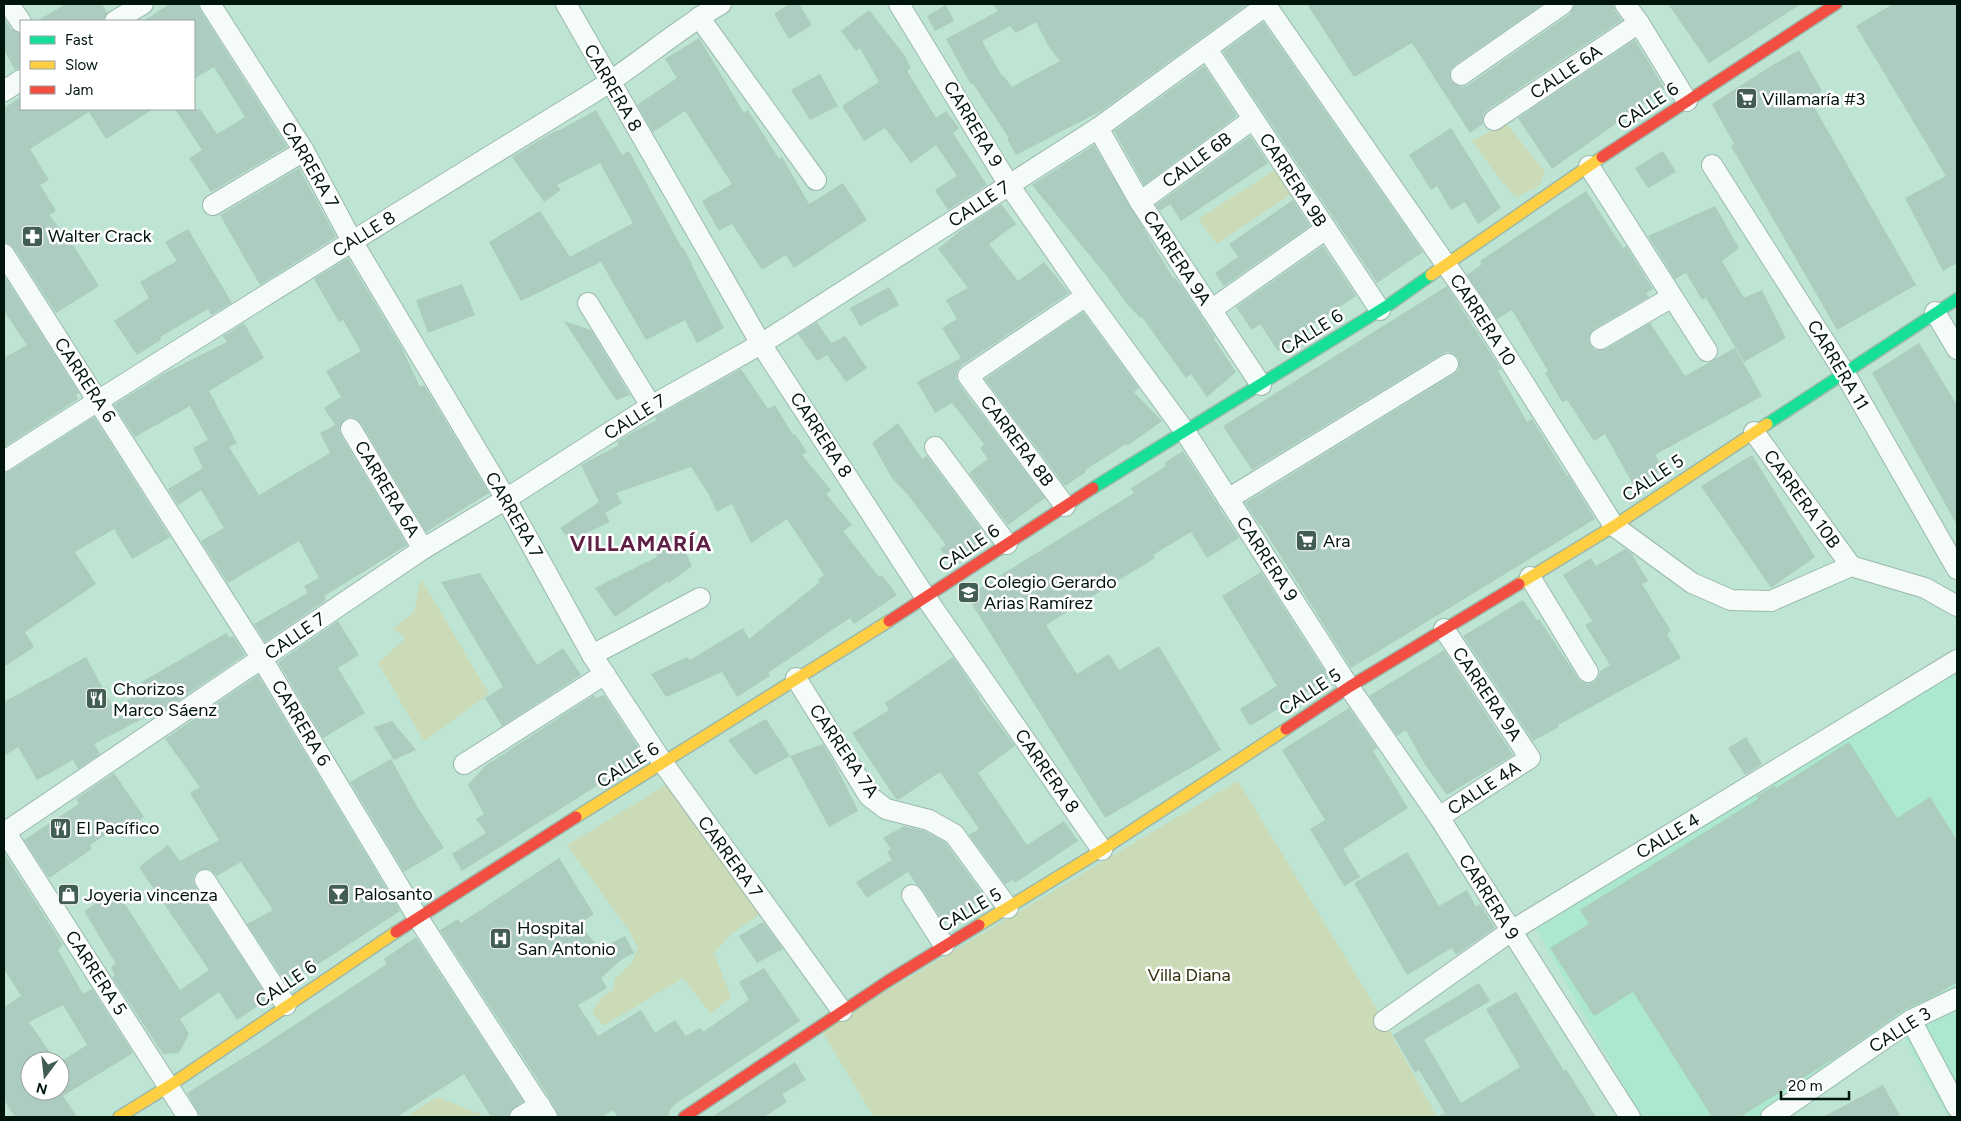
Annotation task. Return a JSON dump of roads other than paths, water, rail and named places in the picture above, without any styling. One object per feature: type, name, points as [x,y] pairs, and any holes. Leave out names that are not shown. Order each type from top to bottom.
[{"type":"main road","name":"CALLE 6","points":[[119,1117],[169,1086],[286,1005],[418,918],[796,678],[926,598],[1066,506],[1186,433],[1448,266],[1589,166],[1836,4]]},
{"type":"main road","name":"CALLE 5","points":[[684,1117],[944,945],[1102,850],[1348,687],[1614,526],[1957,299]]},
{"type":"street","points":[[8,4],[20,21]]},
{"type":"street","points":[[117,20],[143,4]]},
{"type":"street","name":"CARRERA 7","points":[[210,4],[304,151],[352,241],[506,499],[592,655],[663,763],[842,1011]]},
{"type":"street","name":"CARRERA 8","points":[[566,4],[761,344],[926,598],[1102,850]]},
{"type":"street","name":"CALLE 8","points":[[4,461],[352,241],[610,82],[699,17],[721,4]]},
{"type":"street","name":"CARRERA 9","points":[[899,4],[1009,185],[1086,296],[1186,433],[1348,687],[1439,817],[1630,1117]]},
{"type":"street","name":"CALLE 7","points":[[4,832],[423,549],[506,499],[651,406],[761,344],[1098,128],[1266,4]]},
{"type":"street","name":"CARRERA 10","points":[[1266,4],[1480,312],[1614,526],[1692,583],[1731,600],[1771,601],[1851,566]]},
{"type":"street","points":[[1461,75],[1563,4]]},
{"type":"street","points":[[1625,4],[1639,23],[1687,101]]},
{"type":"street","points":[[699,17],[816,180]]},
{"type":"street","name":"CALLE 6A","points":[[1494,120],[1639,23]]},
{"type":"street","name":"CARRERA 9B","points":[[1207,49],[1380,310]]},
{"type":"street","points":[[4,92],[20,81]]},
{"type":"street","name":"CALLE 6B","points":[[1140,202],[1253,119]]},
{"type":"street","name":"CARRERA 9A","points":[[1098,128],[1140,202],[1261,385]]},
{"type":"street","points":[[213,205],[304,151]]},
{"type":"street","name":"CARRERA 11","points":[[1712,165],[1844,372],[1957,569]]},
{"type":"street","points":[[1589,166],[1707,351]]},
{"type":"street","points":[[1211,310],[1326,228]]},
{"type":"street","name":"CARRERA 6","points":[[4,254],[262,659],[418,918],[543,1111]]},
{"type":"street","name":"CARRERA 8B","points":[[1066,506],[968,376],[1086,296]]},
{"type":"street","points":[[1600,339],[1672,297]]},
{"type":"street","points":[[588,303],[651,406]]},
{"type":"street","points":[[1936,312],[1957,349]]},
{"type":"street","points":[[1228,499],[1448,364]]},
{"type":"street","name":"CARRERA 6A","points":[[351,429],[423,549]]},
{"type":"street","name":"CARRERA 10B","points":[[1754,432],[1851,566]]},
{"type":"street","points":[[935,447],[1007,544]]},
{"type":"street","points":[[1851,566],[1925,588],[1957,606]]},
{"type":"street","points":[[1530,577],[1588,672]]},
{"type":"street","points":[[592,655],[700,598]]},
{"type":"street","name":"CARRERA 9A","points":[[1444,629],[1530,758]]},
{"type":"street","name":"CALLE 4","points":[[1384,1021],[1511,931],[1957,660]]},
{"type":"street","points":[[464,764],[605,674]]},
{"type":"street","name":"CARRERA 7A","points":[[796,678],[869,796],[886,809],[929,820],[954,834],[1008,908]]},
{"type":"street","name":"CALLE 4A","points":[[1439,817],[1530,758]]},
{"type":"street","name":"CARRERA 5","points":[[4,832],[188,1117]]},
{"type":"street","points":[[205,880],[286,1005]]},
{"type":"street","points":[[912,895],[944,945]]},
{"type":"street","name":"CALLE 3","points":[[1771,1117],[1911,1020],[1957,998]]},
{"type":"street","points":[[1911,1020],[1957,1107]]},
{"type":"street","points":[[520,1117],[543,1111]]},
{"type":"place","name":"Villamaría #3","points":[[1746,99]]},
{"type":"place","name":"Walter Crack","points":[[32,236]]},
{"type":"place","name":"Ara","points":[[1307,541]]},
{"type":"place","name":"Colegio Gerardo Arias Ramírez","points":[[968,592]]},
{"type":"place","name":"Chorizos Marco Sáenz","points":[[97,699]]},
{"type":"place","name":"El Pacífico","points":[[60,828]]},
{"type":"place","name":"Palosanto","points":[[338,894]]},
{"type":"place","name":"Joyeria vincenza","points":[[68,895]]},
{"type":"place","name":"Hospital San Antonio","points":[[501,938]]},
{"type":"district","name":"VILLAMARÍA","points":[[641,543]]},
{"type":"park label","name":"Villa Diana","points":[[1189,975]]}]
